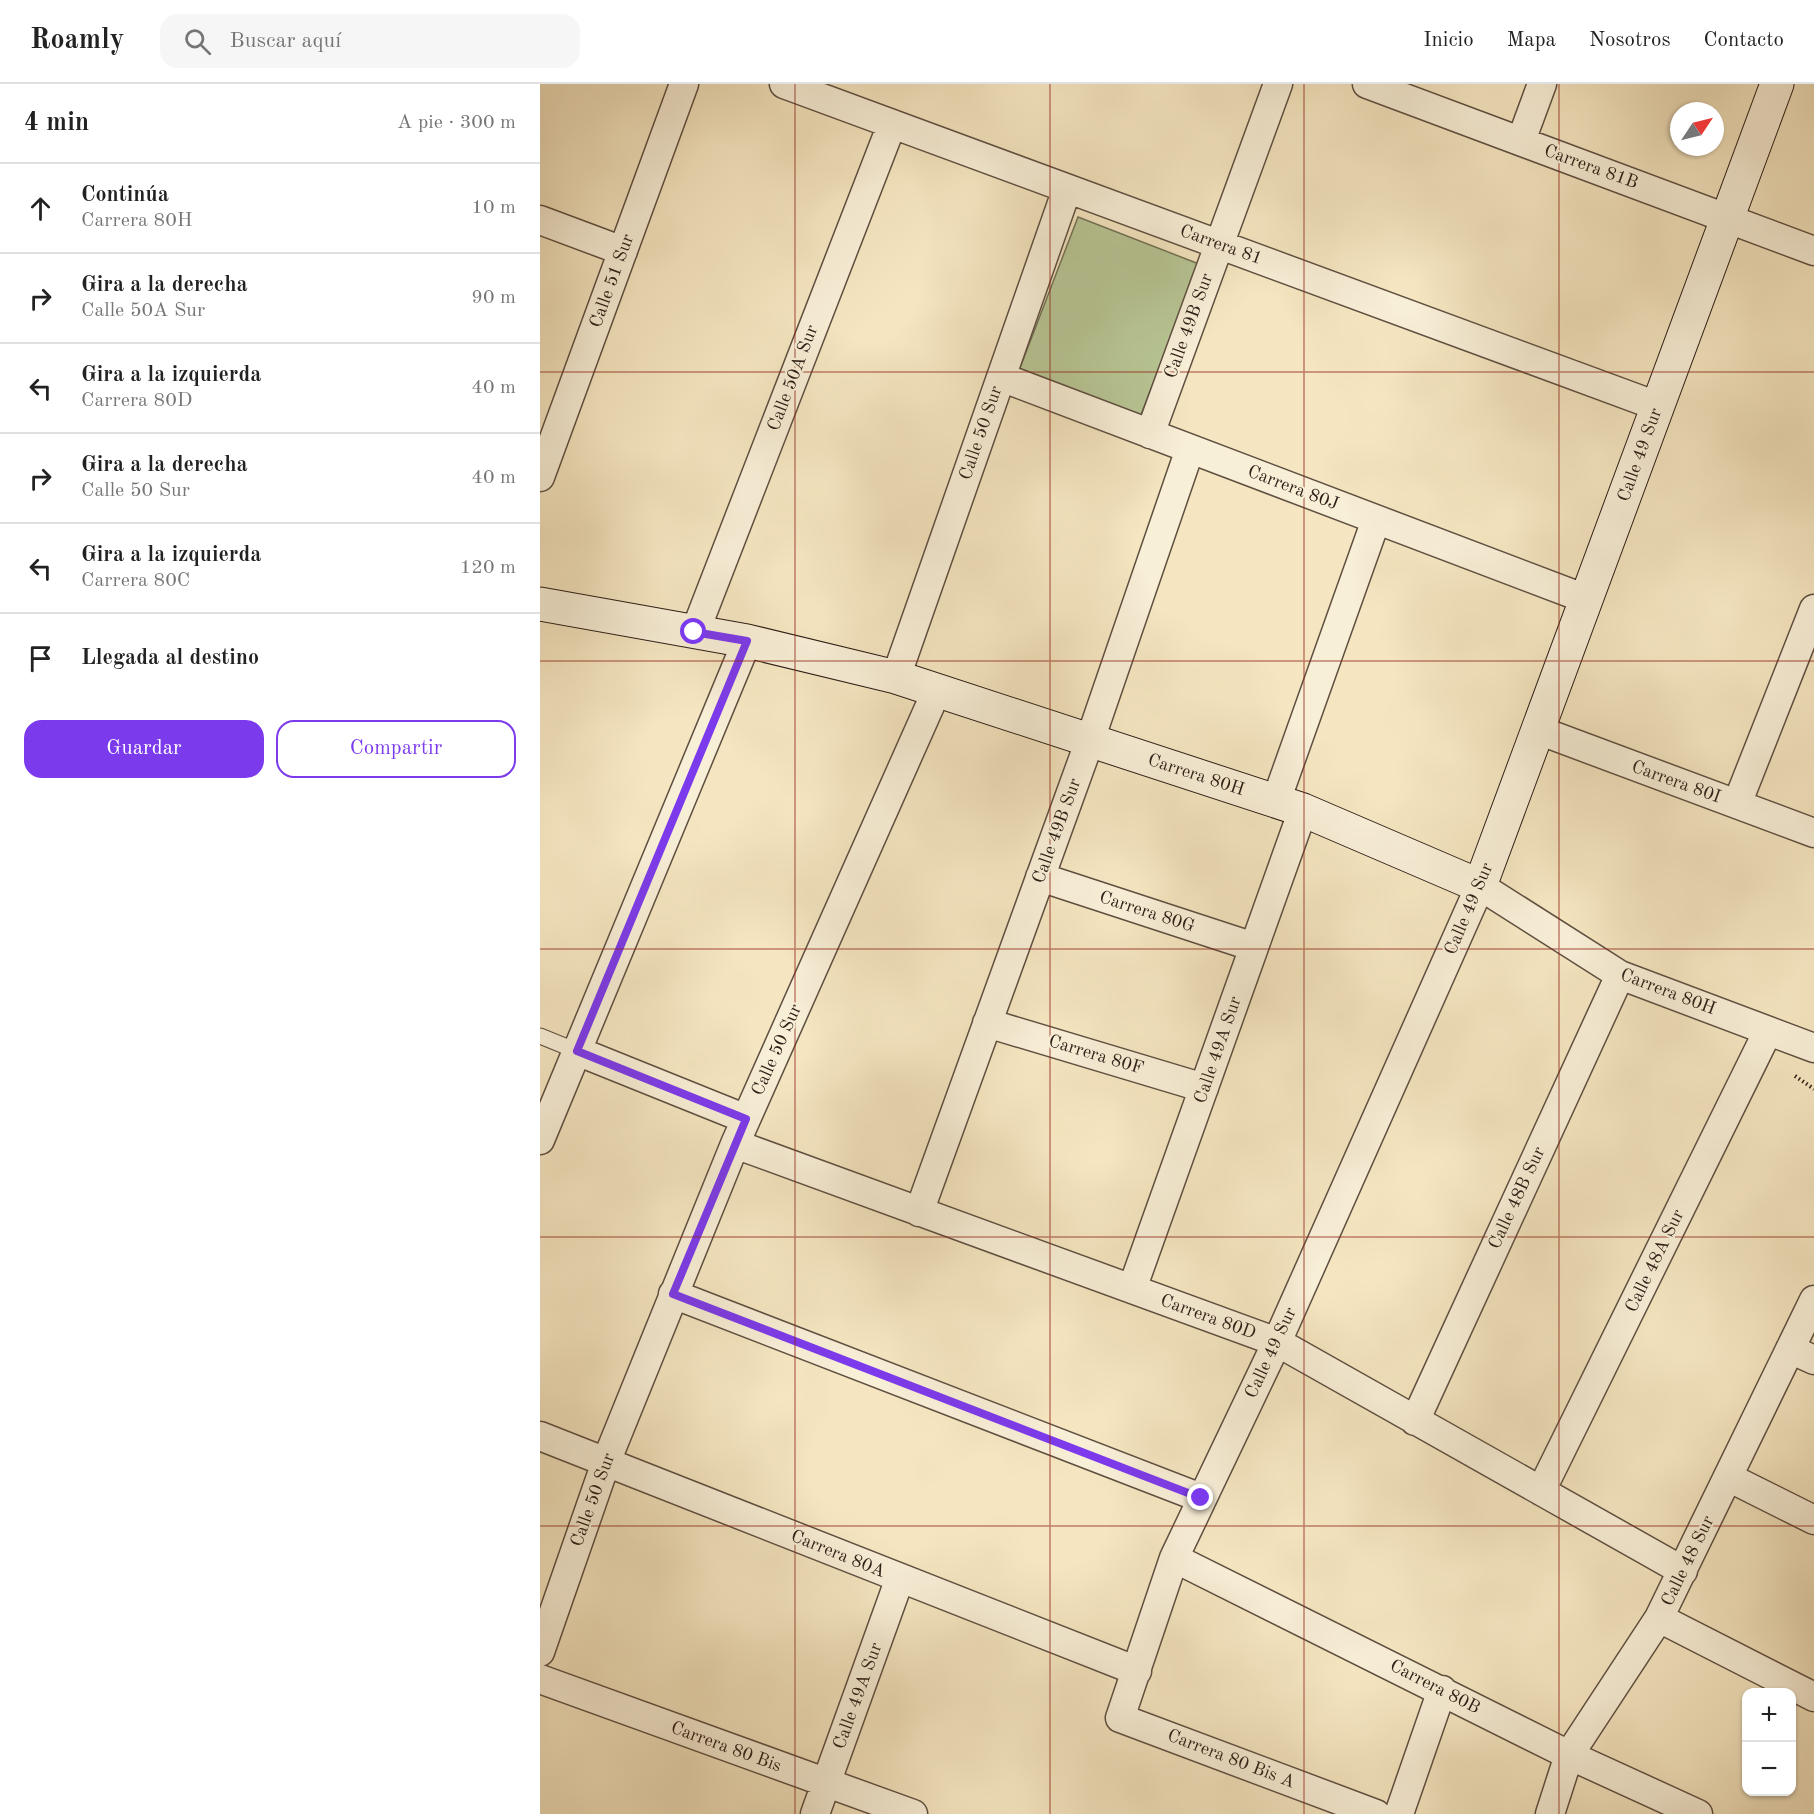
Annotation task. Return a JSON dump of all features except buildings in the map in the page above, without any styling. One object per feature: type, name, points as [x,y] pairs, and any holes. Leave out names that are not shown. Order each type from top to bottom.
[{"type":"street","name":"Calle 51 Sur","points":[[540,477],[684,84]]},
{"type":"street","name":"Carrera 81","points":[[784,84],[1657,406]]},
{"type":"street","name":"Calle 49B Sur","points":[[1150,434],[1278,84]]},
{"type":"street","name":"Carrera 81B","points":[[1367,84],[1814,251]]},
{"type":"street","points":[[1521,141],[1542,84]]},
{"type":"street","name":"Calle 49 Sur","points":[[1120,1718],[1174,1558],[1277,1342],[1480,886],[1777,84]]},
{"type":"street","name":"Calle 50A Sur","points":[[694,632],[892,123]]},
{"type":"street","name":"Calle 50 Sur","points":[[896,677],[1067,189]]},
{"type":"street","points":[[540,220],[623,251]]},
{"type":"street","name":"Carrera 80J","points":[[1001,377],[1586,599]]},
{"type":"street","name":"Calle 49B Sur","points":[[919,1212],[1089,741],[1190,449]]},
{"type":"street","name":"Calle 49A Sur","points":[[1132,1290],[1254,946],[1289,806],[1376,519]]},
{"type":"street","points":[[1737,804],[1814,609]]},
{"type":"street","name":"Carrera 80H","points":[[542,610],[747,641],[896,677],[1289,806],[1480,886],[1620,975],[1814,1048]]},
{"type":"street","points":[[540,1140],[747,641]]},
{"type":"street","name":"Calle 50 Sur","points":[[540,1652],[606,1462],[740,1131],[938,690]]},
{"type":"street","name":"Carrera 80I","points":[[1538,730],[1814,833]]},
{"type":"street","name":"Carrera 80G","points":[[1040,877],[1254,946]]},
{"type":"street","name":"Calle 48B Sur","points":[[1415,1420],[1620,975]]},
{"type":"street","name":"Carrera 80F","points":[[987,1023],[1204,1088]]},
{"type":"street","name":"Calle 48A Sur","points":[[1541,1491],[1768,1031]]},
{"type":"street","name":"Carrera 80D","points":[[577,1051],[740,1131],[919,1212],[1277,1342],[1683,1571]]},
{"type":"street","points":[[673,1294],[1201,1498]]},
{"type":"street","name":"Calle 48 Sur","points":[[1550,1814],[1569,1755],[1659,1618],[1728,1478],[1802,1354],[1814,1300]]},
{"type":"street","name":"Carrera 80A","points":[[540,1436],[1137,1671]]},
{"type":"street","points":[[1728,1478],[1814,1520]]},
{"type":"street","name":"Carrera 80B","points":[[1174,1558],[1569,1755],[1698,1814]]},
{"type":"street","name":"Calle 49A Sur","points":[[815,1814],[900,1578]]},
{"type":"street","points":[[1659,1618],[1814,1697]]},
{"type":"street","name":"Carrera 80 Bis","points":[[540,1679],[913,1814]]},
{"type":"street","points":[[1399,1814],[1442,1690]]},
{"type":"street","name":"Carrera 80 Bis A","points":[[1120,1718],[1376,1814]]},
{"type":"lane","name":"Carrera 80D","points":[[540,1036],[577,1051]]},
{"type":"green space","points":[[1078,217],[1199,264],[1139,420],[1018,373]]},
{"type":"route","points":[[694,632],[747,641],[577,1051],[746,1119],[673,1294],[724,1316],[1201,1498]]}]
